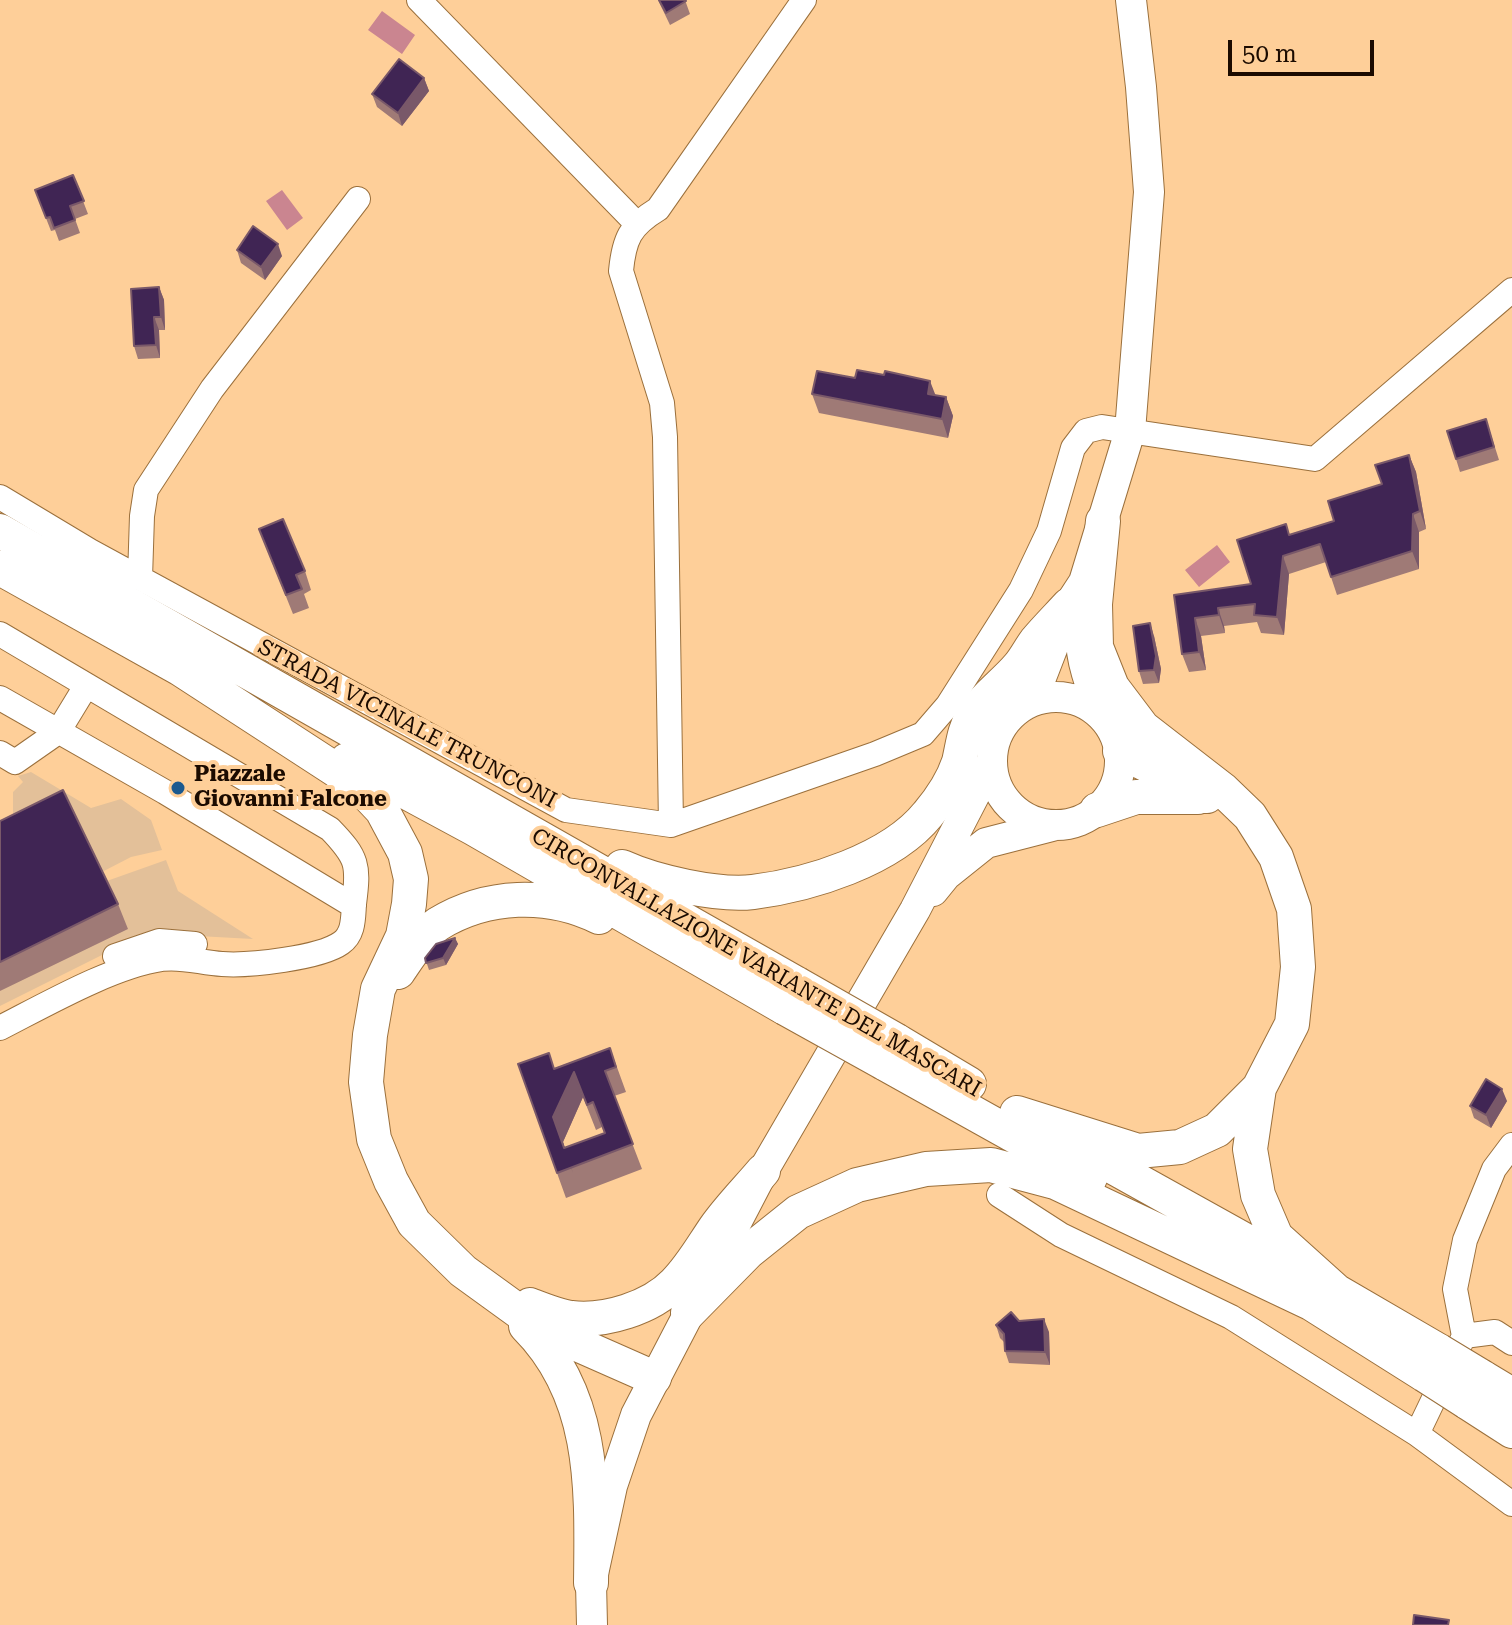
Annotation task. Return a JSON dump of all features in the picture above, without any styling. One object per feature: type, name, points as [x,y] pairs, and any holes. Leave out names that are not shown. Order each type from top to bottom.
[{"type":"highway","points":[[1017,1113],[1138,1151],[1180,1147],[1217,1130],[1259,1088],[1292,1024],[1298,967],[1294,909],[1276,857],[1250,816],[1223,790],[1143,728],[1112,687],[1096,647],[1095,604],[1103,521]]},
{"type":"highway","name":"CIRCONVALLAZIONE VARIANTE DEL MASCARI","points":[[0,531],[479,804],[791,996]]},
{"type":"highway","name":"CIRCONVALLAZIONE VARIANTE DEL MASCARI","points":[[0,568],[473,828],[791,996],[1328,1300],[1443,1354],[1512,1431]]},
{"type":"highway","points":[[479,804],[633,872],[680,886],[750,892],[818,878],[858,864],[890,846],[927,816],[959,762],[971,718],[983,701],[1019,667],[1076,593]]},
{"type":"highway","points":[[0,597],[87,618]]},
{"type":"highway","points":[[176,666],[336,770],[366,793],[382,810],[405,853],[411,879],[409,904],[403,936],[378,989],[366,1082],[370,1120],[382,1161],[406,1211],[420,1230],[463,1271],[543,1329],[654,1378]]},
{"type":"highway","points":[[1120,751],[1214,800],[1276,857]]},
{"type":"highway","points":[[1097,810],[1136,797],[1186,796],[1214,800]]},
{"type":"highway","points":[[375,1014],[394,978],[436,925],[478,905],[526,898],[581,909],[791,996]]},
{"type":"highway","name":"CIRCONVALLAZIONE VARIANTE DEL MASCARI","points":[[891,1052],[1017,1113],[1328,1300]]},
{"type":"highway","points":[[1259,1088],[1250,1149],[1258,1195],[1276,1237],[1328,1300]]},
{"type":"highway","points":[[688,1313],[748,1252],[798,1212],[857,1185],[926,1169],[991,1165],[1055,1182],[1328,1300]]},
{"type":"highway","points":[[489,1289],[570,1318],[593,1319],[633,1309],[673,1285],[696,1258],[716,1226],[763,1171]]},
{"type":"highway","points":[[489,1289],[546,1346],[570,1389],[582,1423],[592,1516],[591,1583]]},
{"type":"highway","name":"CIRCONVALLAZIONE VARIANTE DEL MASCARI","points":[[1474,1389],[1512,1395]]},
{"type":"main road","points":[[592,1625],[591,1583],[612,1486],[636,1415],[763,1171],[915,910],[992,761],[1000,730],[1023,706],[1044,671],[1103,521],[1130,431],[1149,192],[1131,0]]},
{"type":"main road","points":[[915,910],[946,875],[986,843],[1072,823],[1097,810],[1106,801],[1119,777],[1120,751],[1091,686],[1080,645],[1076,593]]},
{"type":"main road","points":[[1023,706],[1046,697],[1061,697],[1083,702],[1103,716]]},
{"type":"main road","points":[[992,761],[999,789],[1018,812],[1030,819],[1059,825]]},
{"type":"street","points":[[419,0],[636,223]]},
{"type":"street","points":[[671,825],[665,437],[662,403],[621,271],[623,252],[636,223],[658,209],[804,0]]},
{"type":"street","points":[[140,578],[146,490],[212,389],[358,199]]},
{"type":"street","points":[[1130,431],[1315,459],[1512,290]]},
{"type":"street","name":"STRADA VICINALE TRUNCONI","points":[[0,497],[140,578],[566,810],[671,825],[875,754],[923,734],[948,705],[1021,590],[1049,531],[1073,448],[1086,431],[1102,427],[1130,431]]},
{"type":"street","points":[[0,634],[330,829],[348,847],[358,873],[352,930],[342,943],[271,962],[222,964],[164,958],[135,965],[0,1028]]},
{"type":"street","points":[[0,753],[15,762],[58,732],[86,686]]},
{"type":"street","points":[[0,698],[165,792],[354,906]]},
{"type":"street","points":[[0,1011],[54,982],[128,950],[159,941],[255,949],[352,930]]},
{"type":"street","points":[[1417,1434],[1443,1354],[1465,1240],[1494,1169],[1512,1145]]},
{"type":"street","points":[[999,1195],[1061,1235],[1231,1317],[1417,1434],[1512,1504]]},
{"type":"street","points":[[1443,1354],[1495,1332],[1512,1343]]},
{"type":"shaded area","points":[[382,11],[415,35],[402,54],[368,30]]},
{"type":"shaded area","points":[[282,190],[303,218],[287,230],[266,201]]},
{"type":"shaded area","points":[[1217,545],[1230,562],[1199,587],[1185,570]]},
{"type":"shaded area","points":[[31,772],[91,808],[121,799],[151,820],[162,850],[131,857],[100,873],[13,817],[13,792],[23,782],[18,776]]},
{"type":"shaded area","points":[[166,860],[178,891],[253,939],[161,934],[118,947],[0,1006],[0,991],[104,882]]},
{"type":"building","points":[[659,0],[685,0],[686,1],[666,13]]},
{"type":"building","points":[[399,59],[424,78],[398,113],[372,94]]},
{"type":"building","points":[[73,175],[84,201],[70,206],[75,220],[54,228],[50,217],[46,218],[35,190]]},
{"type":"building","points":[[253,226],[278,244],[261,267],[237,250]]},
{"type":"building","points":[[159,287],[161,317],[154,317],[156,345],[134,346],[131,289]]},
{"type":"building","points":[[857,370],[884,375],[885,371],[930,381],[928,394],[946,397],[942,419],[812,394],[817,371],[855,378]]},
{"type":"building","points":[[1486,419],[1494,447],[1456,459],[1447,431]]},
{"type":"building","points":[[1409,455],[1420,511],[1413,514],[1412,551],[1331,577],[1320,544],[1283,556],[1277,617],[1254,615],[1255,604],[1218,608],[1219,615],[1195,618],[1199,652],[1182,654],[1174,595],[1251,584],[1237,540],[1286,524],[1289,535],[1334,521],[1328,501],[1382,484],[1375,465]]},
{"type":"building","points":[[283,519],[305,571],[296,575],[302,589],[286,595],[259,529]]},
{"type":"building","points":[[1150,623],[1156,656],[1154,670],[1139,671],[1133,626]]},
{"type":"building","points":[[63,790],[118,904],[0,962],[0,821]]},
{"type":"building","points":[[455,938],[443,958],[426,963],[425,958],[436,944]]},
{"type":"building","points":[[610,1048],[616,1067],[605,1071],[633,1144],[557,1173],[518,1064],[549,1053],[554,1069]],"holes":[[[574,1072],[587,1105],[593,1102],[605,1133],[564,1148],[553,1117]]]},
{"type":"building","points":[[1486,1079],[1502,1089],[1486,1115],[1470,1106]]},
{"type":"building","points":[[1011,1312],[1019,1321],[1044,1319],[1045,1352],[1005,1351],[1004,1334],[996,1325]]},
{"type":"building","points":[[1414,1615],[1449,1620],[1448,1625],[1413,1625]]},
{"type":"place","name":"Piazzale Giovanni Falcone","points":[[178,788]]}]
